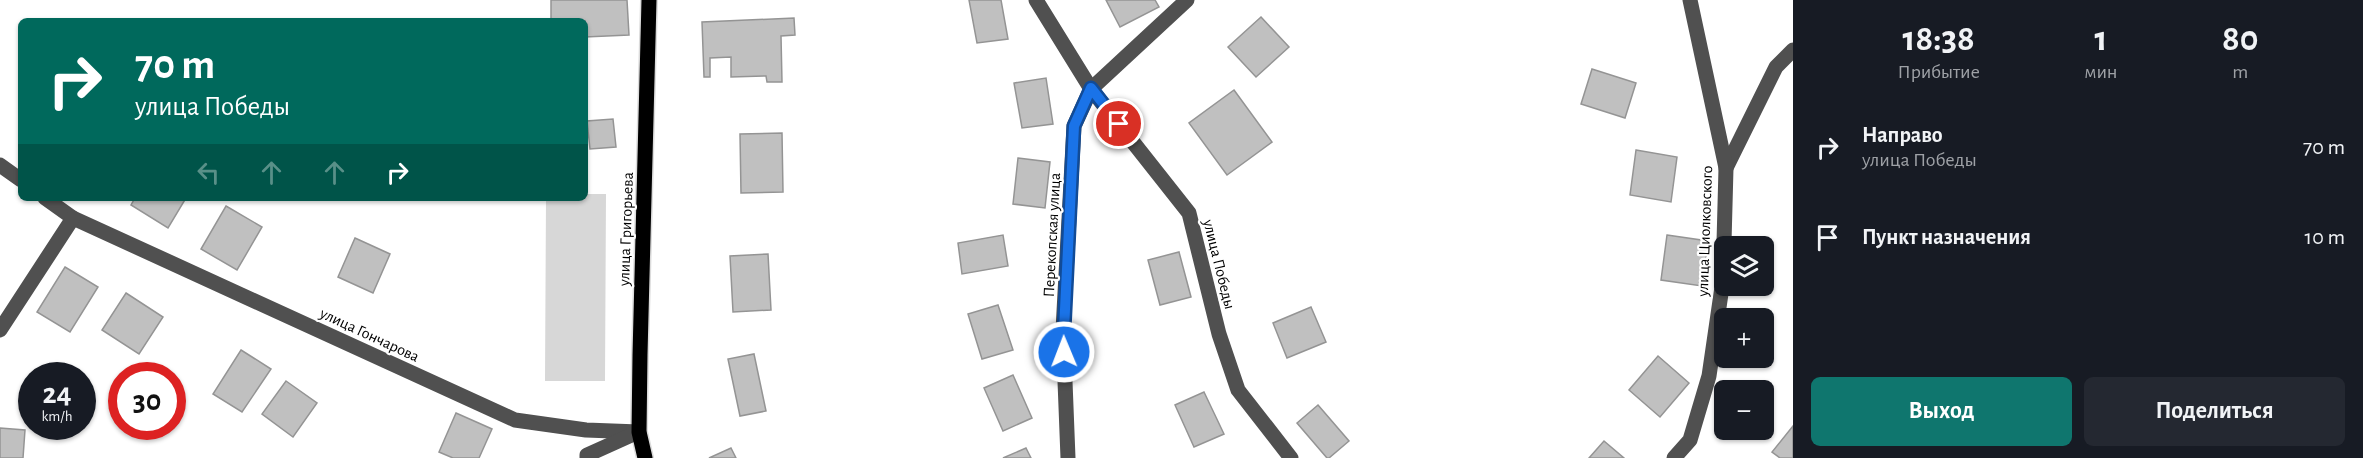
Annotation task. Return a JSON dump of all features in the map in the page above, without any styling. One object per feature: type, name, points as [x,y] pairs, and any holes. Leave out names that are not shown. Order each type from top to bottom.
[{"type":"main road","name":"улица Григорьева","points":[[645,458],[639,432],[649,0]]},
{"type":"street","name":"улица Победы","points":[[1036,0],[1091,88],[1189,213],[1219,334],[1238,390],[1290,458]]},
{"type":"street","points":[[1091,88],[1187,0]]},
{"type":"street","name":"улица Циолковского","points":[[1674,458],[1690,440],[1709,376],[1723,280],[1726,168],[1690,0]]},
{"type":"street","points":[[1726,168],[1776,67],[1793,50]]},
{"type":"street","name":"Перекопская улица","points":[[1068,458],[1064,330],[1074,126],[1091,88]]},
{"type":"street","points":[[0,165],[18,178]]},
{"type":"street","name":"улица Гончарова","points":[[49,201],[73,218],[515,420],[586,430],[639,432]]},
{"type":"street","points":[[0,330],[73,218]]},
{"type":"street","points":[[587,458],[587,455],[639,432]]},
{"type":"shaded area","points":[[588,194],[606,194],[605,381],[545,381],[546,201],[588,201]]},
{"type":"building","points":[[551,0],[627,0],[629,35],[588,37],[588,18],[551,18]]},
{"type":"building","points":[[969,0],[1001,0],[1008,39],[977,43]]},
{"type":"building","points":[[1106,0],[1155,0],[1159,7],[1120,27]]},
{"type":"building","points":[[1261,17],[1289,47],[1256,77],[1228,47]]},
{"type":"building","points":[[794,18],[795,35],[781,36],[782,82],[767,82],[766,76],[731,77],[731,57],[710,58],[710,77],[704,77],[702,22]]},
{"type":"building","points":[[1592,69],[1636,83],[1625,118],[1581,104]]},
{"type":"building","points":[[1046,78],[1053,124],[1022,128],[1014,83]]},
{"type":"building","points":[[1234,90],[1272,142],[1227,175],[1189,123]]},
{"type":"building","points":[[613,119],[616,147],[590,149],[588,121]]},
{"type":"building","points":[[782,133],[783,192],[741,193],[740,134]]},
{"type":"building","points":[[1636,150],[1677,157],[1671,202],[1630,195]]},
{"type":"building","points":[[1018,158],[1050,162],[1045,208],[1013,204]]},
{"type":"building","points":[[133,201],[184,201],[168,228],[131,205]]},
{"type":"building","points":[[226,206],[262,227],[237,270],[201,249]]},
{"type":"building","points":[[1003,235],[1008,266],[962,274],[958,243]]},
{"type":"building","points":[[1667,235],[1708,241],[1702,286],[1661,280]]},
{"type":"building","points":[[355,238],[390,254],[373,293],[338,277]]},
{"type":"building","points":[[1179,252],[1191,297],[1160,305],[1148,260]]},
{"type":"building","points":[[768,254],[771,310],[733,312],[730,256]]},
{"type":"building","points":[[65,267],[98,287],[70,332],[37,312]]},
{"type":"building","points":[[126,293],[163,317],[139,354],[102,330]]},
{"type":"building","points":[[998,305],[1013,350],[982,359],[968,314]]},
{"type":"building","points":[[1311,307],[1326,342],[1287,358],[1273,323]]},
{"type":"building","points":[[241,350],[271,369],[242,412],[213,394]]},
{"type":"building","points":[[754,354],[766,411],[740,416],[728,359]]},
{"type":"building","points":[[1658,356],[1689,383],[1660,417],[1629,390]]},
{"type":"building","points":[[1013,375],[1032,418],[1003,431],[984,388]]},
{"type":"building","points":[[286,381],[317,403],[293,437],[262,414]]},
{"type":"building","points":[[1204,392],[1224,434],[1194,447],[1175,405]]},
{"type":"building","points":[[1318,405],[1349,441],[1329,458],[1297,423]]},
{"type":"building","points":[[456,413],[492,429],[479,458],[453,458],[439,452]]},
{"type":"building","points":[[1793,426],[1793,458],[1780,458],[1772,452]]},
{"type":"building","points":[[0,428],[18,429],[18,440],[24,440],[23,458],[0,458]]},
{"type":"building","points":[[1604,441],[1624,458],[1589,458]]},
{"type":"building","points":[[731,448],[736,458],[709,458]]},
{"type":"building","points":[[1026,448],[1031,458],[1003,458]]},
{"type":"route","points":[[1064,352],[1074,126],[1091,88],[1119,124]]}]
